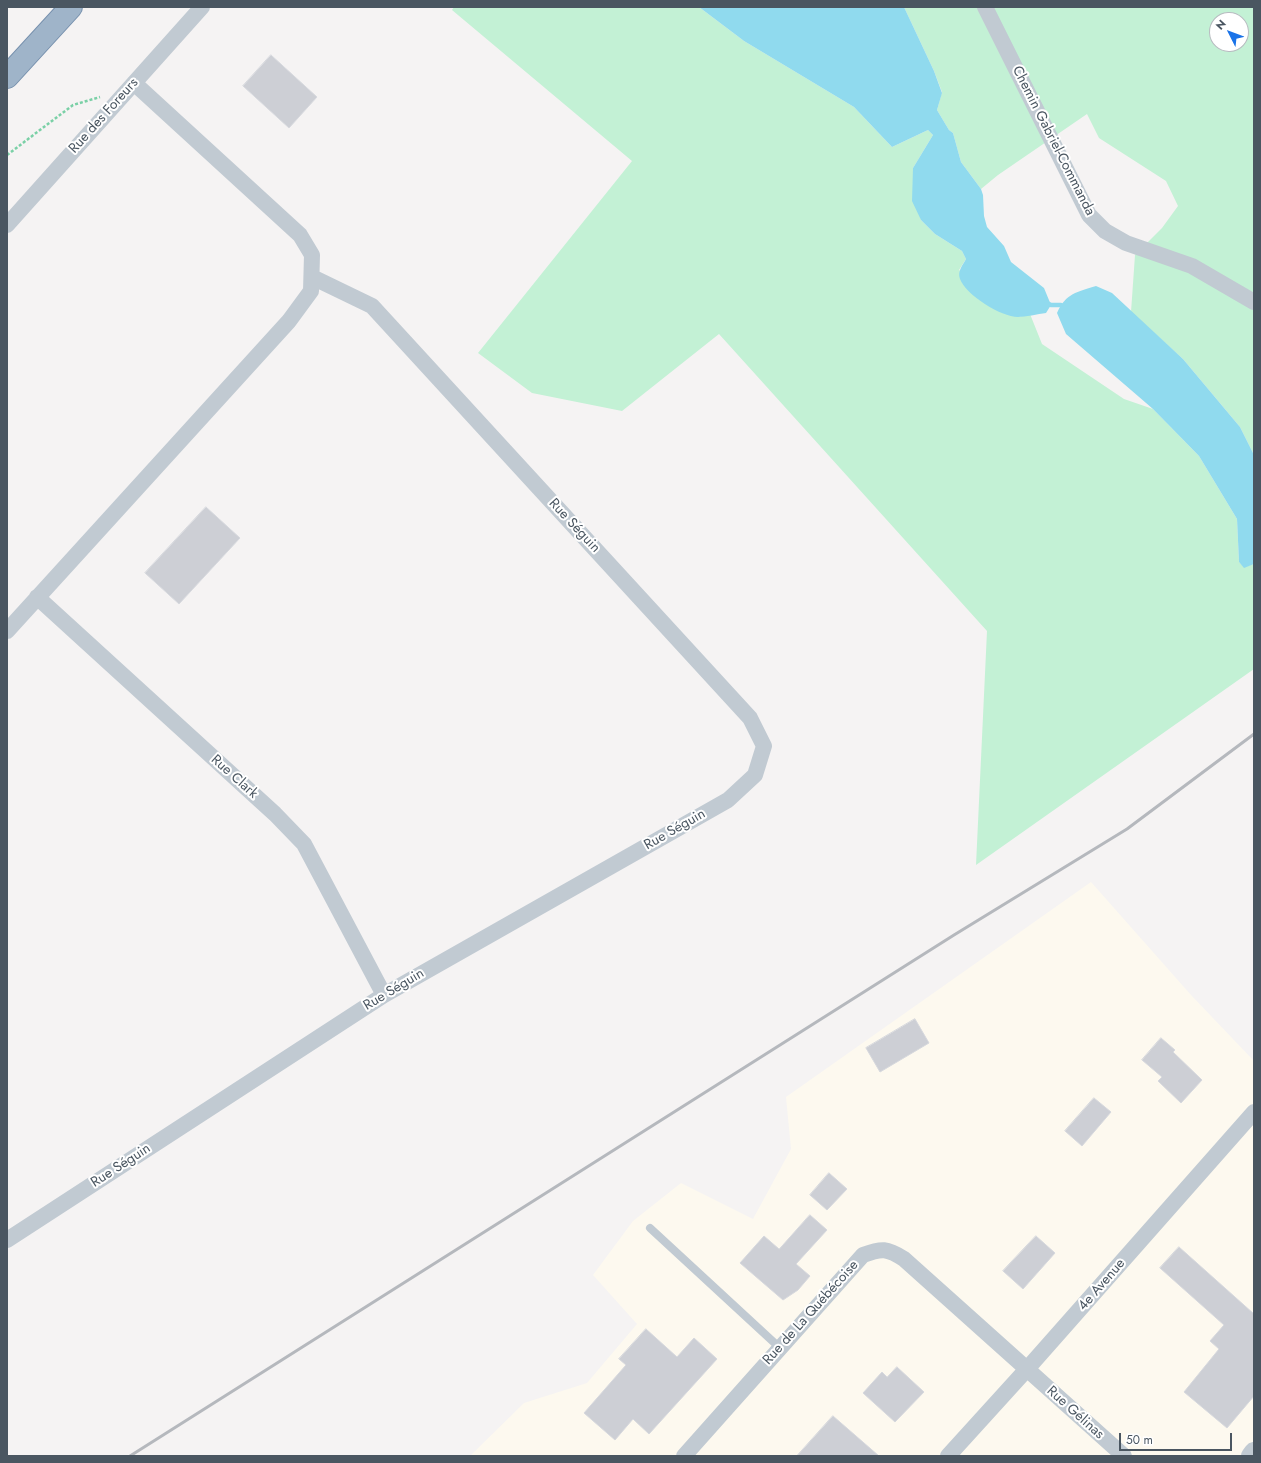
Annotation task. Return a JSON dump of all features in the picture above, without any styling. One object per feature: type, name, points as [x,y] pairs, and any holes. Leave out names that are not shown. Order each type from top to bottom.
[{"type":"highway","points":[[7,77],[71,7]]},
{"type":"street","name":"Rue des Foreurs","points":[[7,225],[202,7]]},
{"type":"street","name":"Chemin Gabriel-Commanda","points":[[985,7],[1089,215],[1105,231],[1126,243],[1192,266],[1254,302]]},
{"type":"street","points":[[7,631],[289,321],[311,290],[312,255],[300,235],[134,83]]},
{"type":"street","name":"Rue Séguin","points":[[7,1240],[384,995],[728,800],[755,774],[764,746],[750,718],[372,306],[312,277]]},
{"type":"street","name":"Rue Clark","points":[[37,597],[275,814],[304,844],[384,995]]},
{"type":"street","name":"4e Avenue","points":[[948,1456],[1027,1369],[1254,1112]]},
{"type":"street","name":"Rue de La Québécoise","points":[[684,1456],[863,1255],[878,1250],[892,1251],[904,1259],[1027,1369]]},
{"type":"street","name":"Rue Gélinas","points":[[1027,1369],[1124,1456]]},
{"type":"street","points":[[1251,1456],[1254,1452]]},
{"type":"lane","points":[[650,1228],[780,1348]]},
{"type":"path","points":[[7,155],[73,105],[102,96]]},
{"type":"shaded area","points":[[1091,882],[1191,995],[1254,1061],[1254,1456],[470,1456],[524,1403],[587,1383],[637,1324],[593,1275],[633,1221],[681,1183],[753,1219],[791,1149],[786,1097]]},
{"type":"green space","points":[[454,7],[699,7],[744,41],[854,107],[892,147],[928,130],[933,135],[913,168],[921,220],[935,234],[962,251],[966,259],[959,270],[1018,317],[1030,314],[1042,344],[1124,399],[1153,409],[1199,456],[1237,519],[1239,562],[1244,567],[1254,564],[1254,669],[976,865],[987,631],[719,334],[622,411],[532,393],[478,353],[632,161],[452,10]]},
{"type":"green space","points":[[904,7],[1254,7],[1254,455],[1240,427],[1183,359],[1131,312],[1135,255],[1162,228],[1178,206],[1166,181],[1099,138],[1087,114],[998,175],[981,189],[961,162],[953,133],[949,130],[937,110],[942,92],[934,71]]},
{"type":"water","points":[[699,7],[904,7],[934,71],[942,93],[937,110],[949,130],[953,133],[961,162],[981,189],[983,195],[984,216],[987,227],[1004,246],[1011,262],[1044,288],[1051,305],[1046,313],[1021,317],[1011,316],[985,304],[969,292],[960,279],[960,271],[966,259],[962,251],[935,234],[921,220],[912,201],[913,168],[933,135],[928,130],[892,147],[854,107],[744,41]]},
{"type":"water","points":[[1096,286],[1112,293],[1183,359],[1240,427],[1254,455],[1254,564],[1244,568],[1239,562],[1237,519],[1199,456],[1153,409],[1066,334],[1057,313],[1060,306],[1073,294]]},
{"type":"building","points":[[271,55],[317,97],[289,128],[243,86]]},
{"type":"building","points":[[206,507],[240,538],[179,604],[145,573]]},
{"type":"building","points":[[915,1019],[929,1043],[880,1072],[866,1048]]},
{"type":"building","points":[[1161,1038],[1175,1050],[1173,1052],[1202,1080],[1181,1103],[1158,1081],[1162,1077],[1142,1060]]},
{"type":"building","points":[[1094,1098],[1111,1112],[1082,1146],[1065,1131]]},
{"type":"building","points":[[829,1173],[847,1189],[827,1210],[810,1195]]},
{"type":"building","points":[[810,1215],[827,1230],[796,1264],[810,1276],[798,1290],[783,1300],[740,1263],[764,1236],[779,1249]]},
{"type":"building","points":[[1036,1236],[1055,1253],[1023,1289],[1003,1271]]},
{"type":"building","points":[[1179,1247],[1254,1314],[1254,1396],[1227,1428],[1184,1392],[1219,1349],[1210,1341],[1224,1325],[1160,1268]]},
{"type":"building","points":[[646,1329],[677,1357],[694,1338],[717,1359],[649,1434],[633,1419],[615,1440],[584,1413],[626,1365],[619,1359]]},
{"type":"building","points":[[897,1367],[924,1392],[895,1422],[863,1393],[882,1372],[887,1377]]},
{"type":"building","points":[[833,1416],[879,1456],[797,1456]]},
{"type":"waterway","points":[[1047,303],[1051,305],[1061,305]]},
{"type":"railway","points":[[130,1456],[954,935],[1127,829],[1254,734]]}]
